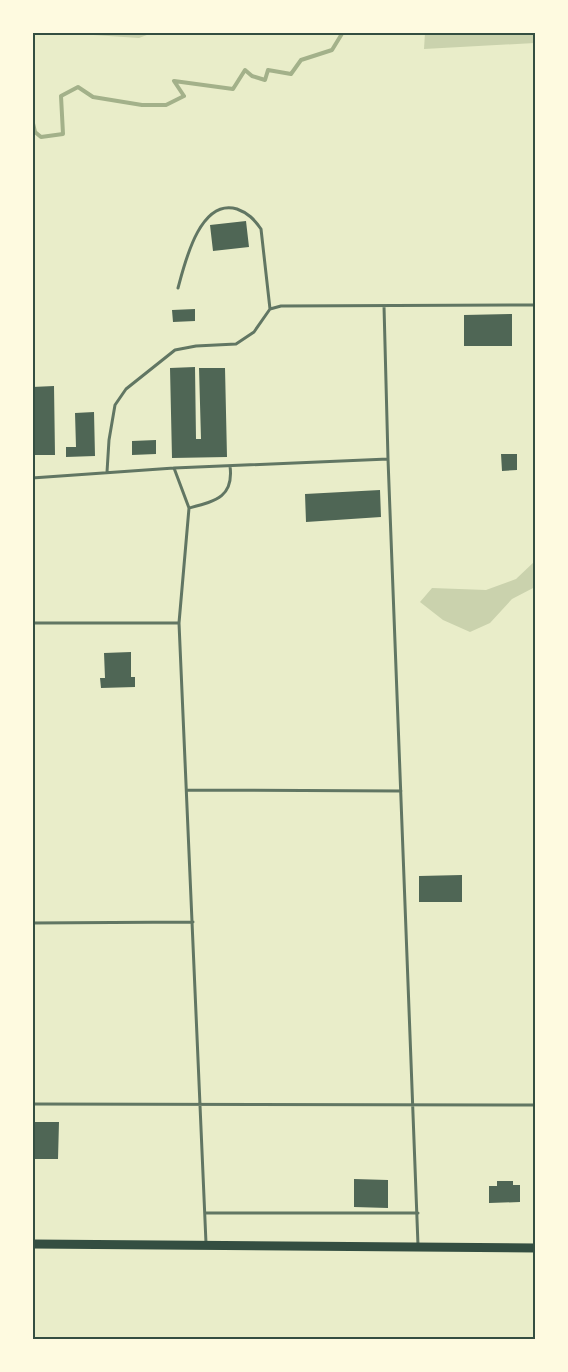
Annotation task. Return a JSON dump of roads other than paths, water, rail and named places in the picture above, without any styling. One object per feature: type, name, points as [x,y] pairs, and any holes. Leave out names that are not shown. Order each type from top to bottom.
[{"type":"main road","points":[[32,1244],[536,1248]]},
{"type":"lane","points":[[178,288],[186,258],[209,214],[219,209],[231,207],[254,218],[261,229],[270,309]]},
{"type":"lane","points":[[107,472],[109,440],[116,405],[126,389],[175,350],[196,346],[236,344],[254,332],[270,309],[281,306],[536,304]]},
{"type":"lane","points":[[384,306],[388,460],[418,1247]]},
{"type":"lane","points":[[32,478],[174,468],[388,460]]},
{"type":"lane","points":[[189,508],[212,502],[228,492],[232,480],[230,466]]},
{"type":"lane","points":[[174,468],[189,508],[179,623],[206,1246]]},
{"type":"lane","points":[[32,623],[179,623]]},
{"type":"lane","points":[[187,790],[401,791]]},
{"type":"lane","points":[[32,924],[192,922]]},
{"type":"lane","points":[[32,1104],[536,1105]]},
{"type":"lane","points":[[205,1213],[418,1212]]},
{"type":"waterway","points":[[32,119],[35,132],[41,137],[63,134],[61,96],[78,87],[93,97],[142,105],[166,105],[184,96],[174,81],[233,89],[245,70],[252,76],[265,80],[268,70],[291,74],[301,60],[332,50],[343,32]]}]
